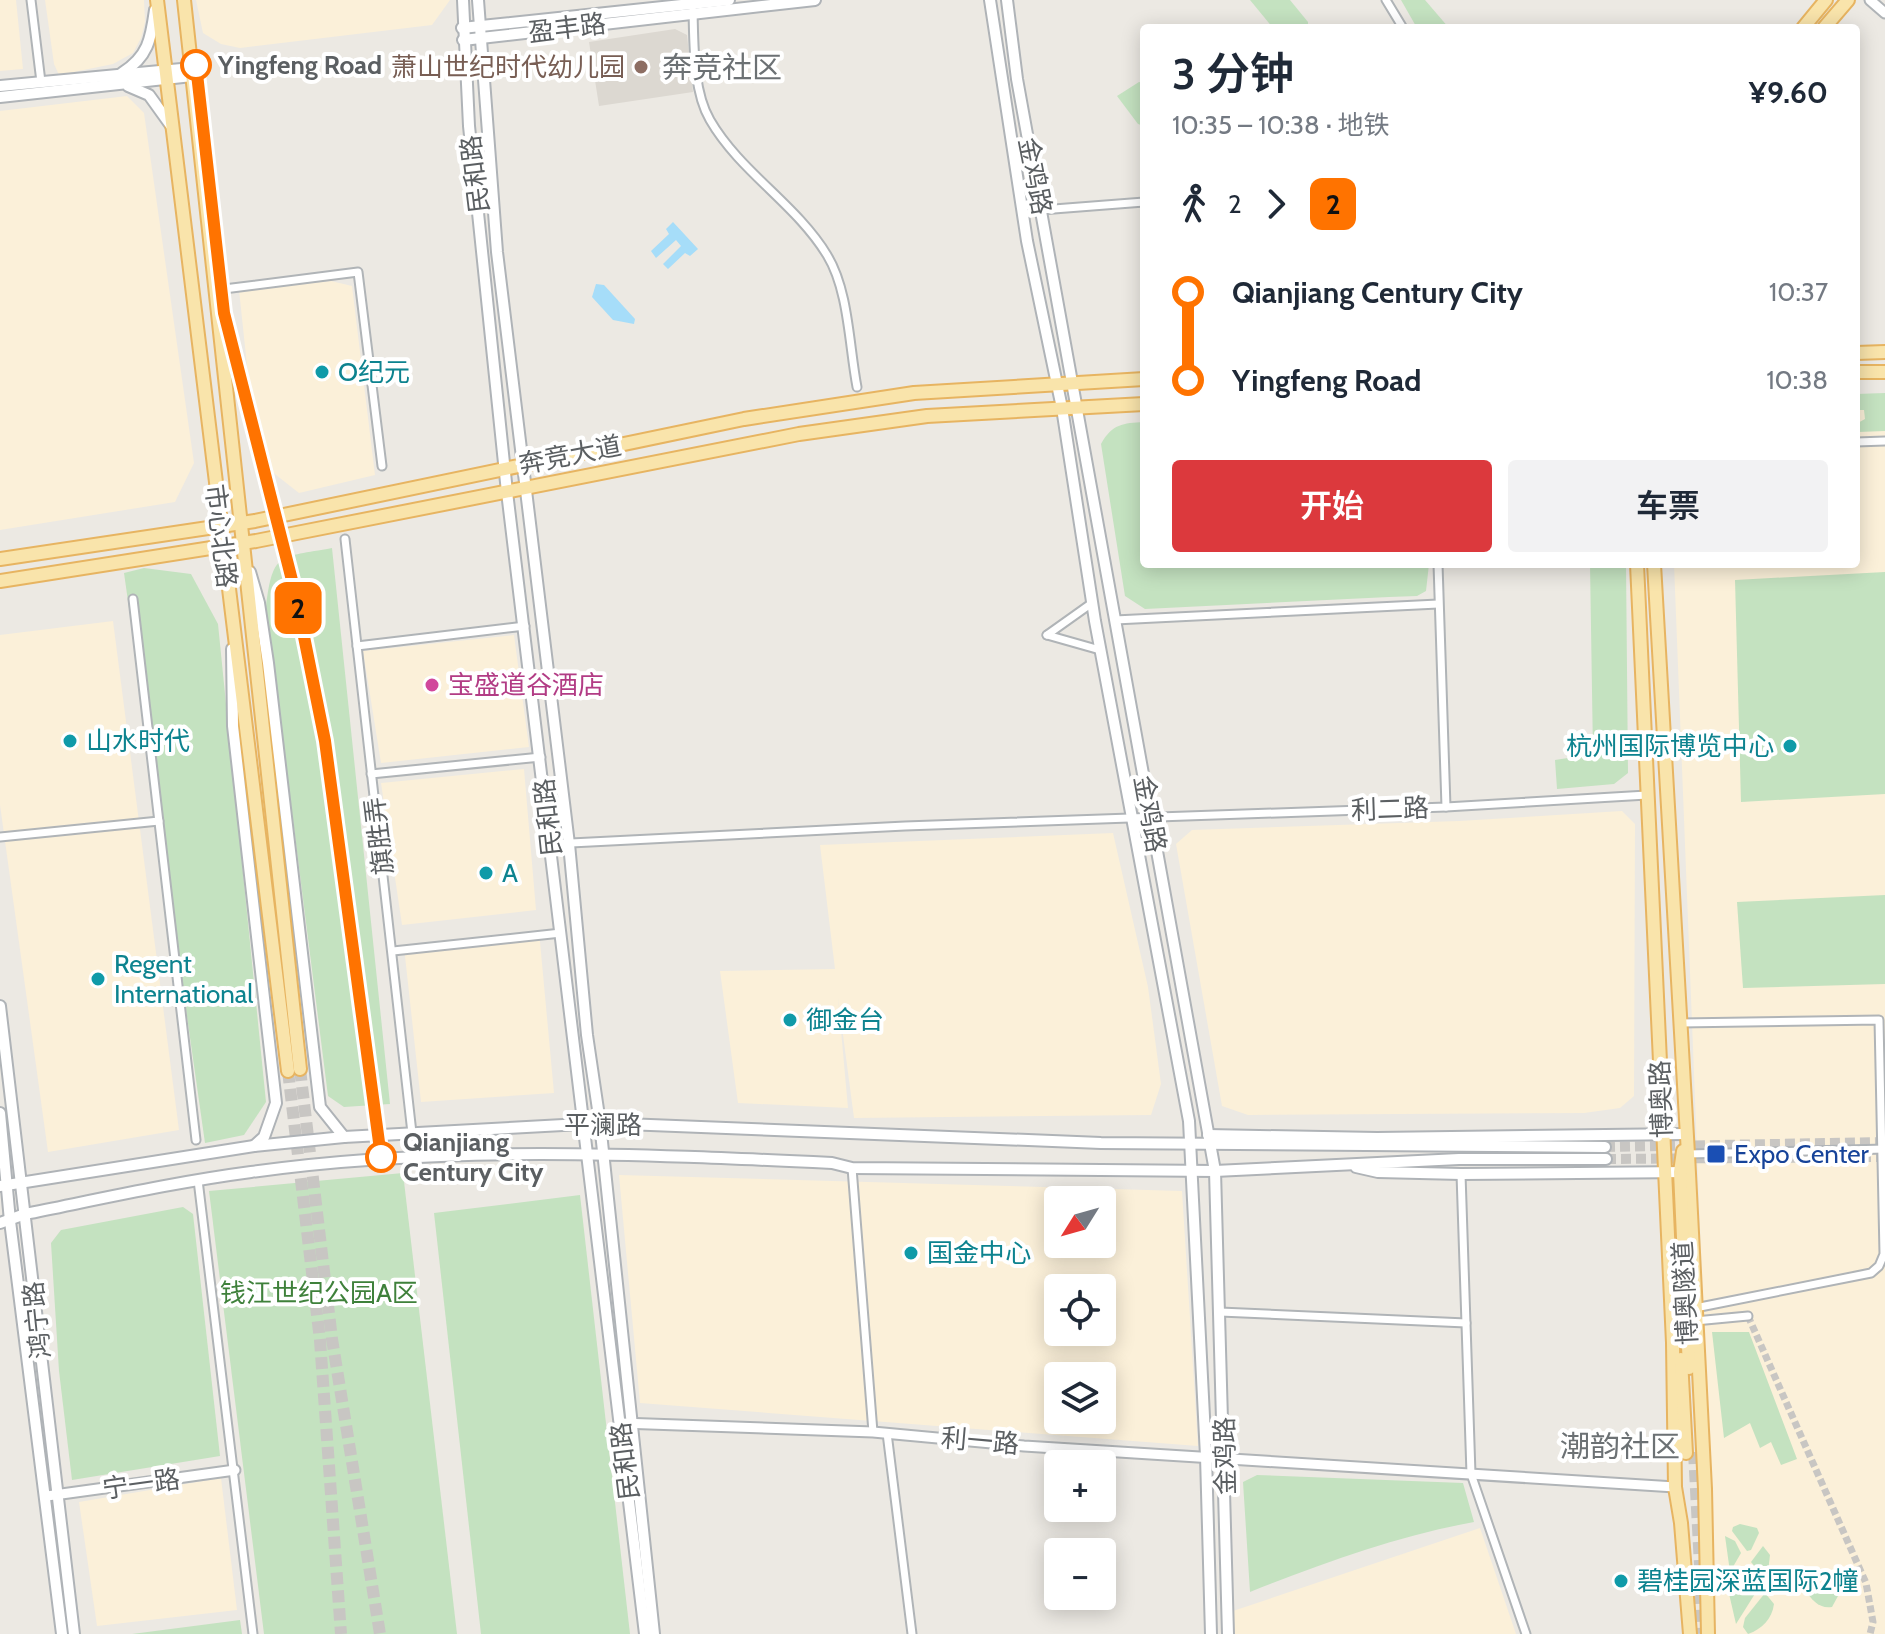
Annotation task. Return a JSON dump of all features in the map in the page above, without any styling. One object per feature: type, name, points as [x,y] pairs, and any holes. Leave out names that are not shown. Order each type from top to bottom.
[{"type":"main road","points":[[118,80],[144,55],[151,41],[156,0]]},
{"type":"main road","name":"市心北路","points":[[156,0],[231,623],[294,1070],[184,0]]},
{"type":"main road","name":"民和路","points":[[463,0],[463,34],[507,492],[584,1124],[654,1634]]},
{"type":"main road","name":"民和路","points":[[478,0],[497,252],[569,844],[587,1035],[600,1123],[645,1634]]},
{"type":"main road","name":"盈丰路","points":[[463,34],[479,38],[729,0]]},
{"type":"main road","name":"盈丰路","points":[[463,34],[479,25],[692,6],[815,0]]},
{"type":"main road","name":"金鸡路","points":[[990,0],[1024,225],[1062,408],[1100,650],[1191,1142],[1211,1634]]},
{"type":"main road","name":"金鸡路","points":[[1007,0],[1041,210],[1215,1171],[1226,1457],[1228,1634]]},
{"type":"main road","points":[[1806,24],[1826,0]]},
{"type":"main road","points":[[1827,24],[1848,0]]},
{"type":"main road","points":[[0,97],[192,72]]},
{"type":"main road","points":[[0,86],[118,80],[149,95],[172,127]]},
{"type":"main road","points":[[1860,353],[1885,352]]},
{"type":"main road","points":[[1860,372],[1885,372]]},
{"type":"main road","name":"奔竞大道","points":[[0,559],[240,523],[744,419],[914,393],[1140,379]]},
{"type":"main road","name":"奔竞大道","points":[[0,581],[242,543],[527,490],[799,434],[927,416],[1140,404]]},
{"type":"main road","points":[[242,543],[259,603],[268,663],[320,1107],[344,1137]]},
{"type":"main road","name":"博奥路","points":[[1637,568],[1663,1135],[1675,1487],[1690,1634]]},
{"type":"main road","name":"博奥路","points":[[1654,568],[1688,1154],[1684,1172],[1705,1489],[1708,1634]]},
{"type":"main road","points":[[231,623],[233,726],[276,1103],[264,1137],[254,1146]]},
{"type":"main road","name":"鸿宁路","points":[[0,1006],[25,1214],[62,1634]]},
{"type":"main road","name":"鸿宁路","points":[[0,1113],[5,1222],[74,1634]]},
{"type":"main road","name":"平澜路","points":[[4,1185],[254,1146],[344,1137],[600,1123],[1085,1142],[1209,1140]]},
{"type":"main road","points":[[1209,1140],[1686,1134]]},
{"type":"main road","name":"博奥隧道","points":[[1669,1281],[1681,1348],[1690,1452],[1684,1172],[1686,1134]]},
{"type":"main road","points":[[1209,1140],[1605,1153],[1350,1166]]},
{"type":"main road","name":"平澜路","points":[[5,1222],[25,1214],[198,1180],[353,1162],[602,1153],[832,1163],[852,1168],[1215,1171],[1350,1166]]},
{"type":"main road","points":[[1350,1166],[1378,1172],[1461,1174],[1684,1172]]},
{"type":"street","points":[[31,0],[41,82]]},
{"type":"street","points":[[1386,0],[1401,24]]},
{"type":"street","points":[[1870,0],[1885,13]]},
{"type":"street","points":[[692,6],[700,94],[709,119],[738,159],[797,219],[828,256],[839,288],[857,387]]},
{"type":"street","points":[[1041,210],[1140,202]]},
{"type":"street","points":[[216,290],[358,272],[382,466]]},
{"type":"street","points":[[1860,442],[1885,441]]},
{"type":"street","name":"旗胜弄","points":[[345,539],[412,1133]]},
{"type":"street","points":[[1438,568],[1446,807]]},
{"type":"street","points":[[133,599],[196,1140]]},
{"type":"street","points":[[1092,603],[1047,635],[1100,650]]},
{"type":"street","points":[[1115,620],[1438,604]]},
{"type":"street","points":[[357,646],[525,626]]},
{"type":"street","points":[[371,774],[541,757]]},
{"type":"street","name":"利二路","points":[[551,844],[905,826],[1446,807],[1647,795]]},
{"type":"street","points":[[0,837],[159,821]]},
{"type":"street","points":[[393,951],[561,933]]},
{"type":"street","points":[[1680,1023],[1879,1020],[1884,1254],[1879,1266],[1871,1273],[1695,1315]]},
{"type":"street","points":[[1688,1154],[1882,1149]]},
{"type":"street","points":[[852,1168],[873,1432]]},
{"type":"street","points":[[1461,1174],[1471,1474],[1526,1634]]},
{"type":"street","points":[[198,1180],[253,1634]]},
{"type":"street","points":[[1220,1312],[1466,1323]]},
{"type":"street","points":[[1695,1315],[1748,1316]]},
{"type":"street","name":"利一路","points":[[625,1422],[713,1428],[873,1432],[1675,1487]]},
{"type":"street","points":[[887,1433],[912,1634]]},
{"type":"street","name":"宁一路","points":[[52,1496],[235,1470]]},
{"type":"shaded area","points":[[0,0],[16,0],[23,69],[0,71]]},
{"type":"shaded area","points":[[45,0],[144,0],[145,22],[141,38],[133,53],[113,64],[59,75],[54,64]]},
{"type":"shaded area","points":[[196,0],[450,0],[432,25],[240,48],[221,44],[203,33]]},
{"type":"shaded area","name":"萧山世纪时代幼儿园","points":[[675,29],[687,35],[693,92],[599,106],[589,42]]},
{"type":"shaded area","points":[[127,96],[144,113],[194,463],[175,502],[0,530],[0,111]]},
{"type":"shaded area","points":[[331,281],[352,286],[375,475],[299,493],[257,460],[239,290]]},
{"type":"shaded area","points":[[1860,395],[1885,395],[1885,1634],[1716,1634],[1674,568],[1860,568]]},
{"type":"shaded area","points":[[113,621],[179,1130],[48,1152],[0,805],[0,635]]},
{"type":"shaded area","points":[[514,635],[529,747],[381,763],[363,651]]},
{"type":"shaded area","points":[[524,769],[536,910],[402,925],[381,783]]},
{"type":"shaded area","points":[[1622,811],[1635,824],[1634,1096],[1620,1108],[1584,1113],[1248,1115],[1222,1106],[1176,844],[1192,830],[1459,821]]},
{"type":"shaded area","points":[[1113,833],[1148,987],[1161,1084],[1151,1115],[854,1118],[838,997],[848,1108],[738,1103],[720,971],[835,969],[820,845]]},
{"type":"shaded area","points":[[539,931],[554,1093],[421,1102],[404,947]]},
{"type":"shaded area","points":[[619,1175],[1044,1187],[1044,1258],[1116,1258],[1116,1189],[1182,1191],[1198,1446],[640,1403]]},
{"type":"shaded area","points":[[221,1478],[237,1610],[97,1626],[79,1502]]},
{"type":"shaded area","points":[[1480,1528],[1516,1634],[1234,1634],[1233,1611]]},
{"type":"green space","points":[[1250,0],[1290,0],[1308,22],[1308,24],[1270,24]]},
{"type":"green space","points":[[1401,0],[1425,0],[1446,24],[1415,24]]},
{"type":"green space","points":[[1140,82],[1140,125],[1138,124],[1117,96]]},
{"type":"green space","points":[[1885,393],[1885,431],[1860,432],[1860,422],[1865,419],[1864,410],[1860,410],[1860,394]]},
{"type":"green space","points":[[1140,422],[1140,568],[1429,568],[1426,591],[1417,596],[1145,609],[1125,596],[1101,444],[1109,432]]},
{"type":"green space","points":[[332,548],[390,1104],[344,1107],[328,1096],[266,607],[272,576],[282,560]]},
{"type":"green space","points":[[144,568],[191,574],[218,624],[266,1102],[244,1135],[205,1143],[124,573]]},
{"type":"green space","points":[[1590,568],[1626,568],[1628,773],[1614,784],[1557,789],[1555,760],[1593,754]]},
{"type":"green space","name":"杭州国际博览中心","points":[[1885,572],[1885,794],[1741,802],[1735,580]]},
{"type":"green space","points":[[1885,895],[1885,984],[1743,988],[1737,902]]},
{"type":"green space","name":"钱江世纪公园A区","points":[[403,1173],[457,1634],[264,1634],[209,1191]]},
{"type":"green space","points":[[580,1195],[630,1634],[481,1634],[434,1213]]},
{"type":"green space","points":[[183,1207],[193,1214],[220,1456],[72,1480],[59,1371],[51,1243],[61,1230]]},
{"type":"green space","points":[[1712,1332],[1749,1332],[1797,1459],[1781,1465],[1771,1442],[1760,1448],[1750,1423],[1724,1438]]},
{"type":"green space","points":[[1257,1475],[1463,1483],[1474,1522],[1360,1551],[1250,1592],[1243,1482]]},
{"type":"green space","points":[[1740,1524],[1757,1528],[1759,1533],[1751,1550],[1747,1551],[1732,1531]]},
{"type":"green space","points":[[1725,1536],[1735,1541],[1741,1553],[1730,1572]]},
{"type":"green space","points":[[1763,1546],[1770,1555],[1767,1581],[1751,1562]]},
{"type":"green space","points":[[1744,1567],[1758,1581],[1758,1589],[1736,1624],[1727,1585],[1734,1572]]},
{"type":"green space","points":[[1812,1584],[1838,1596],[1832,1607],[1820,1605],[1810,1597],[1805,1590]]},
{"type":"green space","points":[[1765,1593],[1774,1604],[1769,1619],[1748,1634],[1743,1627],[1745,1618]]},
{"type":"green space","points":[[240,1620],[242,1634],[132,1634]]},
{"type":"water","points":[[673,222],[698,249],[690,256],[685,253],[668,269],[663,264],[681,246],[676,240],[656,258],[651,251],[669,234],[666,229]]},
{"type":"water","points":[[596,284],[604,285],[635,319],[634,324],[613,320],[592,297]]},
{"type":"tunnel","points":[[300,1069],[332,1339],[380,1634]]},
{"type":"tunnel","points":[[288,1071],[320,1340],[341,1634]]},
{"type":"tunnel","points":[[1605,1147],[1885,1142]]},
{"type":"tunnel","points":[[1606,1159],[1885,1157]]},
{"type":"tunnel","points":[[1748,1316],[1866,1583],[1873,1622],[1870,1634]]},
{"type":"tunnel","points":[[1694,1452],[1702,1603]]},
{"type":"tunnel","points":[[1694,1592],[1696,1634]]},
{"type":"metro line","name":"2","points":[[196,65],[208,194],[224,313],[295,592],[325,741],[381,1157]]},
{"type":"place","name":"Yingfeng Road","points":[[196,65]]},
{"type":"place","name":"萧山世纪时代幼儿园","points":[[641,67]]},
{"type":"place","name":"O纪元","points":[[322,372]]},
{"type":"place","name":"宝盛道谷酒店","points":[[432,685]]},
{"type":"place","name":"山水时代","points":[[70,741]]},
{"type":"place","name":"杭州国际博览中心","points":[[1790,746]]},
{"type":"place","name":"A","points":[[486,873]]},
{"type":"place","name":"Regent International","points":[[98,979]]},
{"type":"place","name":"御金台","points":[[790,1020]]},
{"type":"place","name":"Expo Center","points":[[1716,1154]]},
{"type":"place","name":"Qianjiang Century City","points":[[381,1157]]},
{"type":"place","name":"国金中心","points":[[911,1253]]},
{"type":"place","name":"碧桂园深蓝国际2幢","points":[[1621,1581]]},
{"type":"district","name":"奔竞社区","points":[[722,67]]},
{"type":"district","name":"潮韵社区","points":[[1620,1446]]}]
